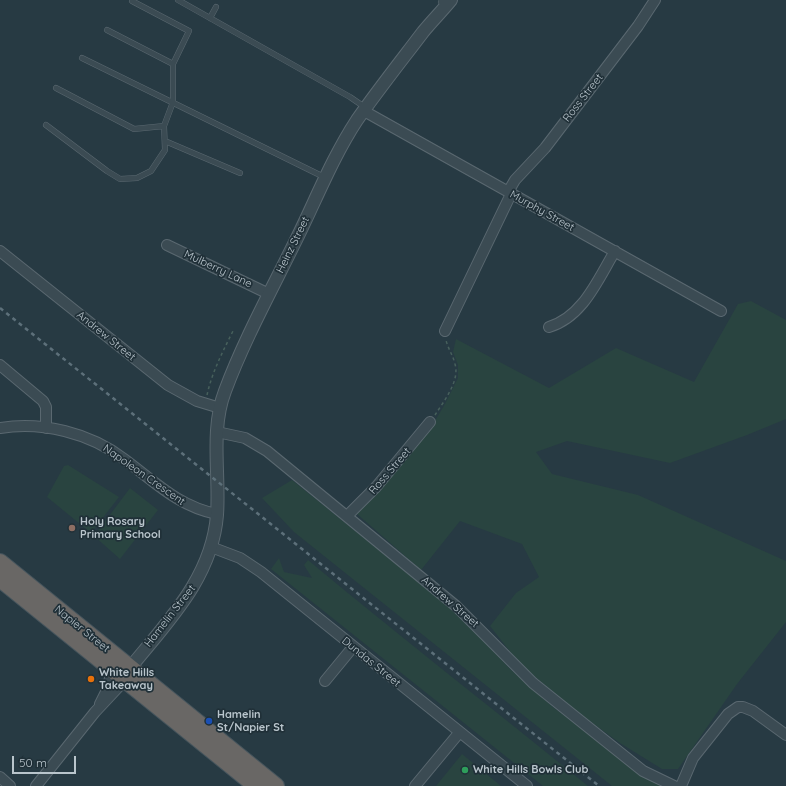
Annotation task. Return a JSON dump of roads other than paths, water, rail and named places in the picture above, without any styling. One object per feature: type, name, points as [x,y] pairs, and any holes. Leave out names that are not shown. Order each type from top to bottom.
[{"type":"highway","name":"Napier Street","points":[[0,562],[256,786]]},
{"type":"highway","name":"Napier Street","points":[[0,579],[112,670],[127,674],[276,786]]},
{"type":"street","name":"Heinz Street","points":[[217,482],[217,432],[220,408],[231,376],[326,178],[349,135],[365,109],[425,31],[444,0]]},
{"type":"street","name":"Ross Street","points":[[445,330],[515,180],[544,148],[634,32],[655,0]]},
{"type":"street","name":"Murphy Street","points":[[365,109],[510,193],[720,311]]},
{"type":"street","name":"Mulberry Lane","points":[[167,245],[270,294]]},
{"type":"street","name":"Andrew Street","points":[[0,251],[168,385],[197,402],[220,408]]},
{"type":"street","points":[[549,326],[562,322],[583,303],[614,251]]},
{"type":"street","points":[[0,365],[43,401],[46,407],[46,428]]},
{"type":"street","name":"Ross Street","points":[[347,516],[376,487],[430,422]]},
{"type":"street","name":"Napoleon Crescent","points":[[0,428],[23,426],[46,428],[79,435],[105,446],[124,458],[181,502],[200,510],[217,514]]},
{"type":"street","name":"Andrew Street","points":[[217,432],[237,435],[260,446],[456,606],[537,687],[643,771],[674,786]]},
{"type":"street","name":"Hamelin Street","points":[[36,786],[127,674],[192,590],[205,564],[211,547],[217,514],[217,482]]},
{"type":"street","name":"Dundas Street","points":[[211,547],[230,553],[250,563],[459,733],[527,786]]},
{"type":"street","points":[[325,681],[353,647]]},
{"type":"street","name":"Hamelin Street","points":[[95,712],[107,690],[112,670]]},
{"type":"street","points":[[681,786],[693,758],[728,714],[738,707],[743,707],[753,711],[786,735]]},
{"type":"street","points":[[415,786],[459,733]]},
{"type":"street","points":[[0,777],[10,786]]},
{"type":"lane","points":[[178,0],[350,97],[365,109]]},
{"type":"lane","points":[[46,125],[106,171],[120,179],[137,178],[150,171],[165,150],[164,126],[173,102],[173,64],[189,31],[132,1]]},
{"type":"lane","points":[[210,18],[216,7]]},
{"type":"lane","points":[[107,30],[173,64]]},
{"type":"lane","points":[[82,58],[326,178]]},
{"type":"lane","points":[[56,88],[134,129],[164,126]]},
{"type":"lane","points":[[165,141],[240,173]]},
{"type":"railway","points":[[0,308],[599,786]]},
{"type":"place","name":"Holy Rosary Primary School","points":[[72,528]]},
{"type":"place","name":"White Hills Takeaway","points":[[91,679]]},
{"type":"place","name":"Hamelin St/Napier St","points":[[209,721]]},
{"type":"place","name":"White Hills Bowls Club","points":[[465,770]]}]
